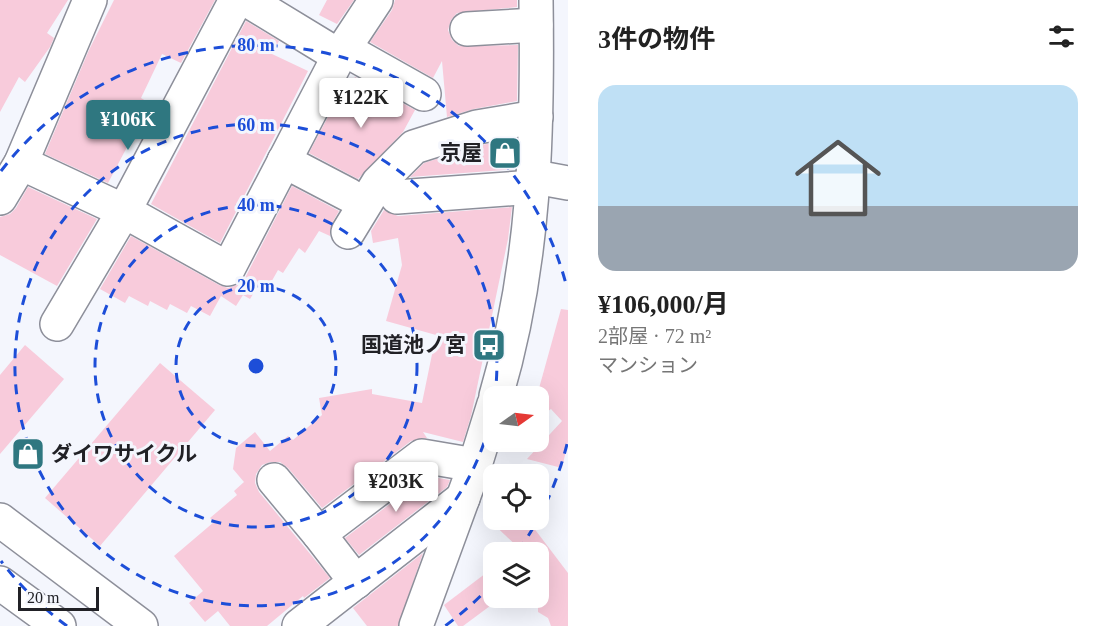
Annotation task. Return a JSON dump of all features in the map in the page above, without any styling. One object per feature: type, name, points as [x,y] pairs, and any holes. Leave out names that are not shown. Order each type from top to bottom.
[{"type":"main road","points":[[0,198],[21,163],[90,0]]},
{"type":"main road","points":[[57,324],[124,211],[236,0]]},
{"type":"main road","points":[[247,0],[341,52],[424,94]]},
{"type":"main road","points":[[21,163],[124,211],[228,269],[341,52],[376,0]]},
{"type":"main road","points":[[467,29],[536,13],[537,117],[534,182],[526,261],[507,360],[499,386]]},
{"type":"main road","points":[[348,232],[378,183],[414,147],[477,127],[537,117]]},
{"type":"main road","points":[[284,161],[349,195]]},
{"type":"main road","points":[[397,197],[534,182],[568,183]]},
{"type":"main road","points":[[416,626],[483,439]]},
{"type":"main road","points":[[319,534],[422,456],[475,465]]},
{"type":"main road","points":[[274,480],[356,582]]},
{"type":"main road","points":[[298,626],[463,498]]},
{"type":"main road","points":[[0,520],[141,626]]},
{"type":"main road","points":[[0,583],[59,626]]},
{"type":"building","points":[[0,0],[68,0],[47,33],[54,38],[50,47],[25,82],[19,77],[0,112]]},
{"type":"building","points":[[114,0],[215,0],[181,63],[162,54],[141,98],[146,101],[126,149],[108,183],[45,154],[89,50]]},
{"type":"building","points":[[327,0],[354,0],[337,24],[319,15]]},
{"type":"building","points":[[395,0],[517,0],[517,7],[457,13],[451,20],[448,30],[452,40],[459,46],[518,45],[517,101],[447,117],[442,61],[433,78],[370,42],[392,10]]},
{"type":"building","points":[[246,21],[279,41],[272,54],[308,71],[220,243],[151,204]]},
{"type":"building","points":[[355,77],[415,110],[403,132],[358,179],[309,153],[341,92],[347,95]]},
{"type":"building","points":[[516,139],[515,169],[410,177],[424,163],[481,145]]},
{"type":"building","points":[[292,186],[339,211],[332,223],[330,236],[319,231],[305,253],[299,248],[283,273],[278,270],[269,286],[261,281],[250,299],[243,295],[236,306],[221,296],[210,316],[191,306],[187,313],[170,304],[167,310],[150,301],[148,306],[129,296],[125,303],[100,289],[131,236],[219,285],[228,288],[237,285],[245,278]]},
{"type":"building","points":[[28,187],[97,219],[57,286],[0,255],[0,217],[10,214],[16,208]]},
{"type":"building","points":[[512,207],[508,239],[471,416],[463,442],[423,432],[427,438],[411,441],[322,508],[288,468],[280,462],[262,465],[256,474],[255,483],[259,492],[330,578],[304,598],[303,596],[267,626],[230,626],[218,611],[205,622],[189,603],[203,591],[174,556],[214,522],[210,518],[237,495],[234,491],[244,482],[233,469],[236,448],[255,432],[270,451],[288,436],[293,440],[322,415],[319,398],[372,389],[372,394],[422,403],[436,335],[386,321],[402,265],[398,238],[373,243],[371,231],[384,210],[398,216]]},
{"type":"building","points":[[561,309],[568,310],[568,442],[562,468],[527,459],[533,452],[549,452],[549,435],[562,421],[551,409],[549,410],[549,386],[540,386]]},
{"type":"building","points":[[25,345],[64,379],[0,454],[0,375]]},
{"type":"building","points":[[160,363],[215,410],[100,546],[45,498]]},
{"type":"building","points":[[427,476],[450,480],[447,487],[359,555],[345,538]]},
{"type":"building","points":[[500,530],[535,530],[544,542],[512,542]]},
{"type":"building","points":[[549,548],[568,573],[568,626],[551,626],[548,618],[538,612],[538,608],[549,608]]},
{"type":"building","points":[[423,553],[398,626],[367,626],[353,608]]},
{"type":"building","points":[[483,575],[483,608],[487,608],[463,626],[458,626],[444,605]]},
{"type":"place","name":"京屋","points":[[505,153]]},
{"type":"place","name":"国道池ノ宮","points":[[489,345]]},
{"type":"place","name":"ダイワサイクル","points":[[28,454]]}]
